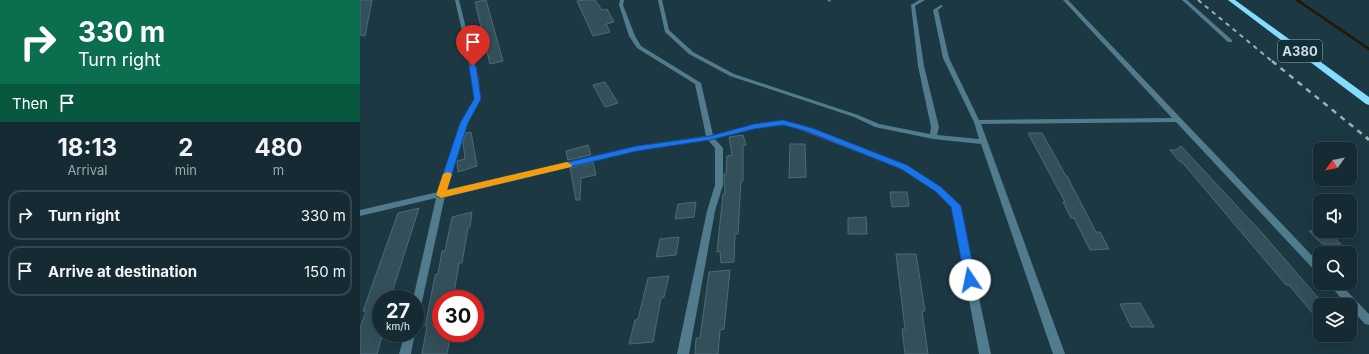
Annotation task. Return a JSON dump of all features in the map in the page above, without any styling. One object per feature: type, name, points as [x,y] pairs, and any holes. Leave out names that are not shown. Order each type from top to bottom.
[{"type":"highway","name":"A380","points":[[1231,0],[1369,102]]},
{"type":"highway","name":"A380","points":[[1243,0],[1306,45],[1369,93]]},
{"type":"street","points":[[420,290],[441,195],[464,123],[477,99],[476,80],[457,0]]},
{"type":"street","points":[[622,0],[632,36],[639,47],[698,83],[710,138],[719,148],[719,185],[711,211],[683,354]]},
{"type":"street","points":[[660,0],[667,31],[690,53],[732,75],[856,116],[877,126],[933,137],[984,142]]},
{"type":"street","points":[[923,0],[913,5],[921,66],[934,127],[933,137]]},
{"type":"street","points":[[1065,0],[1313,263]]},
{"type":"street","points":[[1184,0],[1230,41]]},
{"type":"street","points":[[941,6],[935,10],[946,58],[977,122],[1059,354]]},
{"type":"street","points":[[977,122],[1179,120]]},
{"type":"street","points":[[360,213],[637,148],[710,138],[754,127],[783,122],[809,130],[904,167],[938,189],[956,206],[985,354]]},
{"type":"street","points":[[1340,290],[1369,321]]},
{"type":"street","points":[[405,354],[408,342]]},
{"type":"building","points":[[360,0],[372,0],[365,36],[360,35]]},
{"type":"building","points":[[486,0],[503,61],[490,64],[475,2]]},
{"type":"building","points":[[595,0],[602,10],[607,9],[614,22],[606,24],[610,32],[593,36],[577,1]]},
{"type":"building","points":[[605,82],[618,103],[605,107],[593,85]]},
{"type":"building","points":[[471,132],[477,166],[458,172],[457,161],[465,159],[463,141],[466,133]]},
{"type":"building","points":[[1028,133],[1042,133],[1067,176],[1096,232],[1100,232],[1109,249],[1090,250],[1074,218],[1071,218],[1063,202],[1065,202]]},
{"type":"building","points":[[743,135],[746,145],[743,146],[743,181],[741,181],[738,234],[735,234],[734,262],[721,263],[720,251],[717,252],[723,194],[725,194],[724,174],[726,174],[727,156],[732,155],[729,137]]},
{"type":"building","points":[[790,144],[805,144],[806,177],[789,178]]},
{"type":"building","points":[[588,145],[591,155],[568,160],[566,151]]},
{"type":"building","points":[[1181,146],[1263,234],[1318,298],[1313,298],[1313,314],[1289,285],[1286,285],[1182,162],[1180,162],[1170,150],[1176,150]]},
{"type":"building","points":[[593,162],[596,175],[581,178],[580,200],[576,200],[570,168]]},
{"type":"building","points":[[890,192],[907,192],[909,206],[892,207]]},
{"type":"building","points":[[696,202],[694,217],[675,219],[678,204]]},
{"type":"building","points":[[419,208],[393,290],[372,290],[372,342],[380,342],[377,354],[360,354],[360,328],[366,311],[363,311],[398,213]]},
{"type":"building","points":[[472,212],[462,263],[459,263],[454,290],[432,290],[435,276],[438,274],[442,251],[445,251],[452,217]]},
{"type":"building","points":[[866,217],[867,234],[848,234],[848,218]]},
{"type":"building","points":[[679,237],[676,255],[656,257],[660,239]]},
{"type":"building","points":[[1316,238],[1335,238],[1341,244],[1322,244]]},
{"type":"building","points":[[896,254],[916,254],[925,311],[922,311],[928,354],[905,354],[902,329],[905,329]]},
{"type":"building","points":[[730,270],[724,329],[720,330],[718,354],[695,354],[696,338],[700,338],[709,272]]},
{"type":"building","points":[[669,276],[664,297],[661,298],[653,342],[629,344],[635,320],[638,319],[648,278]]},
{"type":"building","points":[[432,291],[432,342],[449,342],[447,354],[422,354],[427,326],[425,326]]},
{"type":"building","points":[[1140,303],[1154,327],[1131,327],[1120,304]]},
{"type":"waterway","points":[[1297,0],[1369,49]]},
{"type":"railway","points":[[1198,0],[1273,62]]},
{"type":"railway","points":[[1272,61],[1367,138]]},
{"type":"slow traffic","points":[[448,174],[441,195],[567,165]]},
{"type":"route","points":[[473,66],[476,80],[477,99],[464,123],[441,195],[637,148],[710,138],[754,127],[783,122],[809,130],[904,167],[938,189],[956,206],[970,280]]}]
